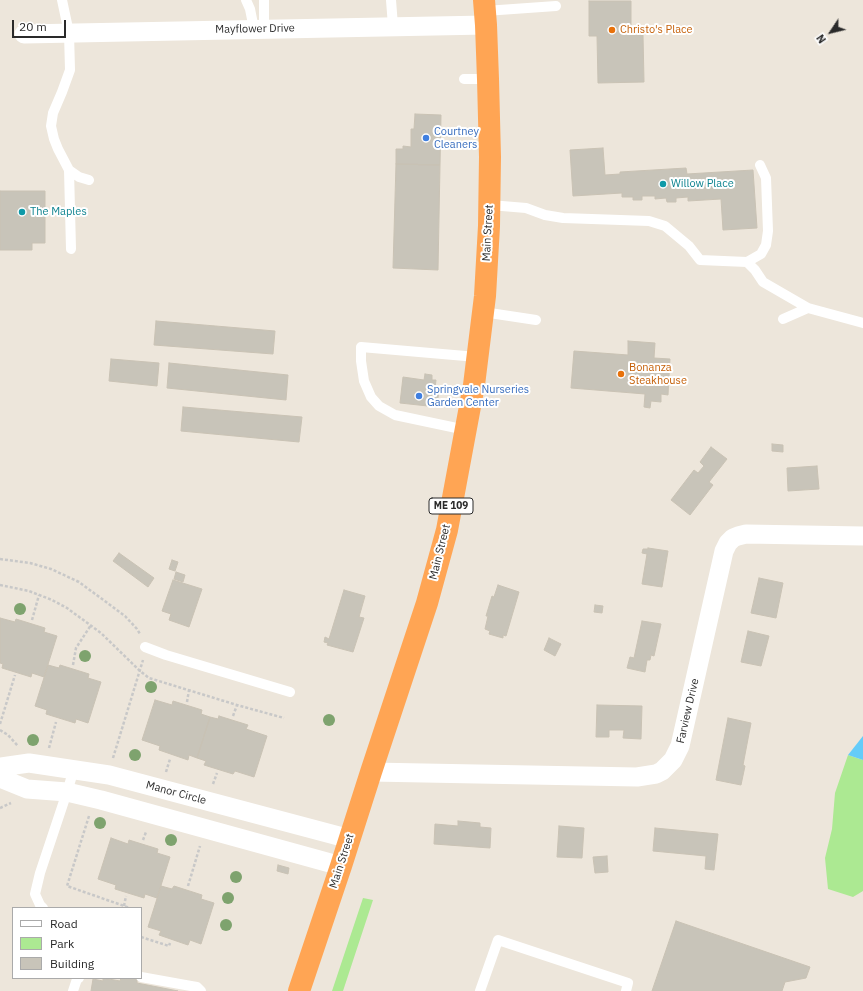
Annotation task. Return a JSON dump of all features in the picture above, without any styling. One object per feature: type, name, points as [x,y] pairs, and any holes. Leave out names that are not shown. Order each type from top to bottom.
[{"type":"highway","name":"Main Street","points":[[299,991],[427,603],[446,530],[466,430],[474,385],[485,296],[489,234],[490,157],[485,12]]},
{"type":"street","name":"Mayflower Drive","points":[[24,34],[393,26],[485,12]]},
{"type":"street","name":"Farview Drive","points":[[371,772],[637,777],[656,774],[662,771],[673,760],[680,746],[724,551],[728,543],[733,538],[746,534],[863,536]]},
{"type":"street","name":"Manor Circle","points":[[0,767],[29,763],[108,775],[350,839]]},
{"type":"street","points":[[0,778],[27,789],[67,792],[101,800],[341,866]]},
{"type":"lane","points":[[62,0],[68,33],[70,70],[53,113],[52,126],[54,139],[69,170],[78,177],[89,180]]},
{"type":"lane","points":[[246,0],[259,29]]},
{"type":"lane","points":[[259,29],[264,0]]},
{"type":"lane","points":[[391,0],[393,26]]},
{"type":"lane","points":[[485,12],[556,6]]},
{"type":"lane","points":[[464,80],[488,79]]},
{"type":"lane","points":[[490,205],[526,208],[545,215],[563,218],[648,222],[665,226],[689,246],[700,260],[747,262],[761,254],[766,245],[768,230],[766,178],[760,165]]},
{"type":"lane","points":[[69,170],[71,249]]},
{"type":"lane","points":[[747,262],[755,270],[763,282],[808,308],[863,323]]},
{"type":"lane","points":[[784,319],[808,308]]},
{"type":"lane","points":[[483,312],[536,320]]},
{"type":"lane","points":[[466,430],[395,415],[379,406],[371,397],[364,381],[361,361],[361,347],[477,357]]},
{"type":"lane","points":[[145,647],[166,655],[290,692]]},
{"type":"lane","points":[[42,907],[35,894],[40,873],[74,769]]},
{"type":"lane","points":[[480,991],[498,940],[628,982],[626,991]]},
{"type":"lane","points":[[142,977],[197,987],[201,991]]},
{"type":"lane","points":[[74,991],[77,979]]},
{"type":"path","points":[[0,559],[30,563],[51,569],[79,582],[125,616],[142,638],[145,647],[144,655],[108,775]]},
{"type":"path","points":[[32,620],[39,595]]},
{"type":"path","points":[[72,666],[76,648],[91,625]]},
{"type":"path","points":[[0,724],[15,675]]},
{"type":"path","points":[[187,702],[189,690]]},
{"type":"path","points":[[233,716],[237,705]]},
{"type":"path","points":[[48,749],[56,722]]},
{"type":"path","points":[[164,778],[170,759]]},
{"type":"path","points":[[91,809],[67,886],[127,907]]},
{"type":"path","points":[[188,886],[200,844]]},
{"type":"path","points":[[124,906],[126,896]]},
{"type":"path","points":[[142,937],[169,946],[170,943]]},
{"type":"green space","points":[[848,755],[863,760],[863,891],[853,897],[828,889],[825,858],[832,829],[835,793]]},
{"type":"green space","points":[[363,898],[373,900],[343,991],[332,991]]},
{"type":"water","points":[[863,736],[863,760],[848,755]]},
{"type":"building","points":[[589,1],[631,1],[631,35],[643,35],[644,82],[598,83],[597,36],[589,36]]},
{"type":"building","name":"Courtney Cleaners","points":[[415,114],[441,115],[440,165],[396,164],[396,149],[403,149],[403,146],[411,147],[411,129],[414,129]]},
{"type":"building","name":"Willow Place","points":[[603,148],[605,175],[620,174],[620,172],[686,168],[687,174],[753,170],[757,228],[723,230],[721,199],[688,201],[688,197],[676,198],[676,202],[667,202],[666,198],[655,199],[655,196],[642,196],[642,200],[633,200],[633,197],[622,197],[622,193],[573,196],[570,150]]},
{"type":"building","points":[[396,164],[440,165],[438,270],[393,268]]},
{"type":"building","name":"The Maples","points":[[0,191],[45,191],[45,243],[32,243],[32,250],[0,250]]},
{"type":"building","points":[[156,321],[275,331],[273,354],[154,345]]},
{"type":"building","name":"Bonanza Steakhouse","points":[[628,341],[655,343],[654,358],[670,359],[668,395],[661,394],[661,402],[651,401],[650,408],[644,407],[645,394],[571,388],[574,351],[628,355]]},
{"type":"building","points":[[111,359],[159,363],[157,386],[109,381]]},
{"type":"building","points":[[169,363],[288,375],[286,400],[167,388]]},
{"type":"building","name":"Springvale Nurseries Garden Center","points":[[425,374],[432,375],[432,380],[436,380],[435,388],[439,389],[437,407],[400,403],[403,377],[424,380]]},
{"type":"building","points":[[183,407],[302,417],[299,442],[181,431]]},
{"type":"building","points":[[772,444],[783,445],[783,452],[772,451]]},
{"type":"building","points":[[711,447],[727,459],[709,482],[713,485],[690,515],[671,500],[694,470],[698,473],[704,466],[700,462]]},
{"type":"building","points":[[817,466],[819,489],[788,491],[787,468]]},
{"type":"building","points":[[648,548],[668,551],[662,587],[642,584],[647,554],[642,553],[643,549]]},
{"type":"building","points":[[119,553],[154,578],[148,587],[113,561]]},
{"type":"building","points":[[172,560],[178,562],[175,571],[169,569]]},
{"type":"building","points":[[176,572],[185,575],[183,582],[174,579]]},
{"type":"building","points":[[759,578],[783,583],[776,618],[751,613]]},
{"type":"building","points":[[173,580],[202,589],[189,627],[169,620],[171,614],[162,611]]},
{"type":"building","points":[[498,585],[519,592],[506,636],[503,635],[503,638],[489,634],[490,631],[485,629],[488,616],[486,616],[492,596],[494,597]]},
{"type":"building","points":[[344,590],[365,596],[359,617],[364,618],[353,652],[327,645],[328,643],[324,642],[325,637],[329,639]]},
{"type":"building","points":[[595,605],[603,606],[602,613],[594,612]]},
{"type":"building","points":[[0,618],[15,622],[16,619],[45,628],[44,632],[57,636],[44,677],[32,673],[31,677],[2,668],[3,664],[0,663]]},
{"type":"building","points":[[642,621],[661,624],[654,656],[651,655],[650,660],[647,660],[645,672],[627,668],[630,657],[634,658]]},
{"type":"building","points":[[748,631],[769,636],[761,666],[741,662]]},
{"type":"building","points":[[549,638],[561,644],[555,656],[544,650]]},
{"type":"building","points":[[48,665],[59,668],[60,665],[89,674],[88,678],[101,682],[88,723],[76,719],[75,723],[46,714],[47,710],[35,706]]},
{"type":"building","points":[[155,700],[172,705],[173,701],[202,710],[201,714],[210,717],[197,758],[189,755],[188,760],[159,750],[160,746],[142,740]]},
{"type":"building","points":[[597,705],[642,706],[641,739],[623,738],[624,730],[609,730],[609,737],[596,737]]},
{"type":"building","points":[[219,716],[248,725],[246,729],[267,736],[254,777],[235,771],[233,774],[204,765],[206,761],[197,758],[210,717],[218,719]]},
{"type":"building","points":[[728,718],[751,723],[743,765],[745,766],[741,785],[716,780]]},
{"type":"building","points":[[458,821],[480,823],[480,827],[491,828],[490,848],[434,844],[435,824],[458,826]]},
{"type":"building","points":[[559,826],[584,828],[582,858],[557,857]]},
{"type":"building","points":[[655,828],[718,834],[714,870],[705,869],[706,856],[653,851]]},
{"type":"building","points":[[111,838],[128,844],[129,840],[158,849],[157,853],[170,857],[157,898],[145,894],[144,898],[115,889],[116,885],[98,879]]},
{"type":"building","points":[[607,856],[608,872],[595,873],[593,857]]},
{"type":"building","points":[[278,865],[289,868],[288,874],[277,871]]},
{"type":"building","points":[[161,886],[172,889],[174,886],[202,895],[201,899],[214,903],[201,944],[190,940],[188,945],[159,935],[161,931],[148,927]]},
{"type":"building","points":[[676,921],[810,967],[806,978],[785,982],[782,991],[652,991]]},
{"type":"building","points":[[93,979],[103,981],[103,979],[120,981],[121,979],[137,979],[137,983],[178,991],[91,991]]},
{"type":"place","name":"Christo's Place","points":[[612,30]]},
{"type":"place","name":"Courtney Cleaners","points":[[426,138]]},
{"type":"place","name":"Willow Place","points":[[663,184]]},
{"type":"place","name":"The Maples","points":[[22,212]]},
{"type":"place","name":"Bonanza Steakhouse","points":[[621,374]]},
{"type":"place","name":"Springvale Nurseries Garden Center","points":[[419,396]]}]
